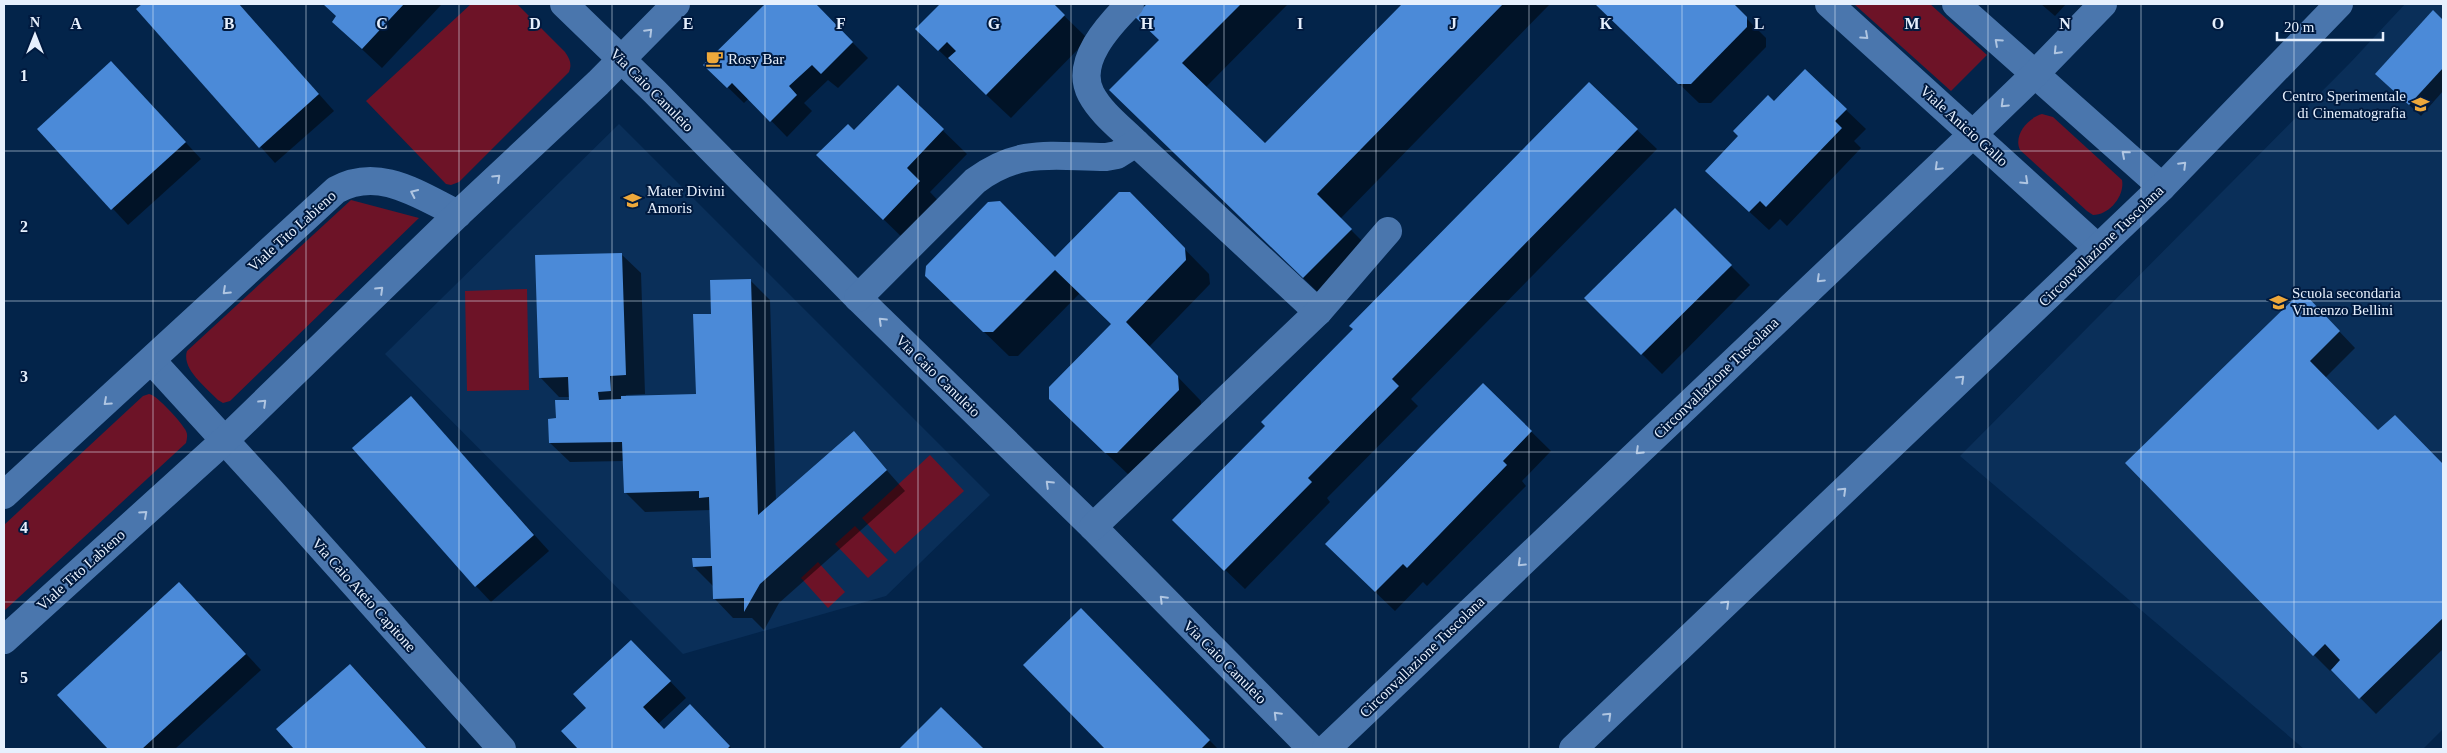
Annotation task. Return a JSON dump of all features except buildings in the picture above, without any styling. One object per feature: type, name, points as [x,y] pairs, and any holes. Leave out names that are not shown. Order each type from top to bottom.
[{"type":"street","name":"Via Caio Canuleio","points":[[564,4],[858,298],[1092,527],[1312,749]]},
{"type":"street","name":"Viale Tito Labieno","points":[[4,640],[225,440],[676,4]]},
{"type":"street","points":[[1130,4],[1108,28],[1090,58],[1086,82],[1091,94],[1099,105],[1136,143],[1318,312]]},
{"type":"street","name":"Viale Anicio Gallo","points":[[1829,4],[2098,248]]},
{"type":"street","points":[[1956,4],[2162,187]]},
{"type":"street","name":"Circonvallazione Tuscolana","points":[[1326,749],[1973,134],[2103,4]]},
{"type":"street","name":"Circonvallazione Tuscolana","points":[[1573,749],[2162,187],[2339,4]]},
{"type":"street","points":[[858,298],[975,181],[996,167],[1028,156],[1106,157],[1117,155],[1136,143]]},
{"type":"street","name":"Viale Tito Labieno","points":[[4,495],[152,361],[328,195],[345,185],[365,180],[386,182],[458,214]]},
{"type":"street","points":[[1092,527],[1318,312],[1388,231]]},
{"type":"street","points":[[152,361],[225,440]]},
{"type":"street","name":"Via Caio Ateio Capitone","points":[[225,440],[502,749]]},
{"type":"shaded area","points":[[471,4],[517,4],[565,52],[570,66],[569,72],[459,182],[451,185],[446,184],[366,101]]},
{"type":"shaded area","points":[[1854,4],[1930,4],[1987,55],[1951,91]]},
{"type":"shaded area","name":"Scuola secondaria Vincenzo Bellini","points":[[2405,4],[2443,4],[2443,729],[2423,749],[2304,749],[1960,456],[2350,63]]},
{"type":"shaded area","points":[[2042,114],[2053,117],[2122,180],[2121,192],[2115,204],[2105,212],[2093,215],[2087,211],[2020,150],[2018,144],[2023,128],[2032,119]]},
{"type":"shaded area","points":[[619,124],[990,495],[886,596],[683,654],[385,354]]},
{"type":"shaded area","points":[[351,200],[419,218],[230,401],[223,403],[218,400],[191,371],[186,358],[187,351]]},
{"type":"shaded area","points":[[527,289],[529,390],[467,391],[465,291]]},
{"type":"shaded area","points":[[149,394],[163,404],[184,427],[187,434],[186,443],[4,611],[4,525],[143,396]]},
{"type":"shaded area","points":[[930,455],[964,491],[895,554],[862,518]]},
{"type":"shaded area","points":[[855,526],[888,560],[868,578],[835,544]]},
{"type":"shaded area","points":[[818,562],[845,592],[828,608],[801,578]]},
{"type":"place","name":"Rosy Bar","points":[[714,59]]},
{"type":"place","name":"Centro Sperimentale di Cinematografia","points":[[2420,105]]},
{"type":"place","name":"Mater Divini Amoris","points":[[633,200]]},
{"type":"place","name":"Scuola secondaria Vincenzo Bellini","points":[[2278,302]]}]
